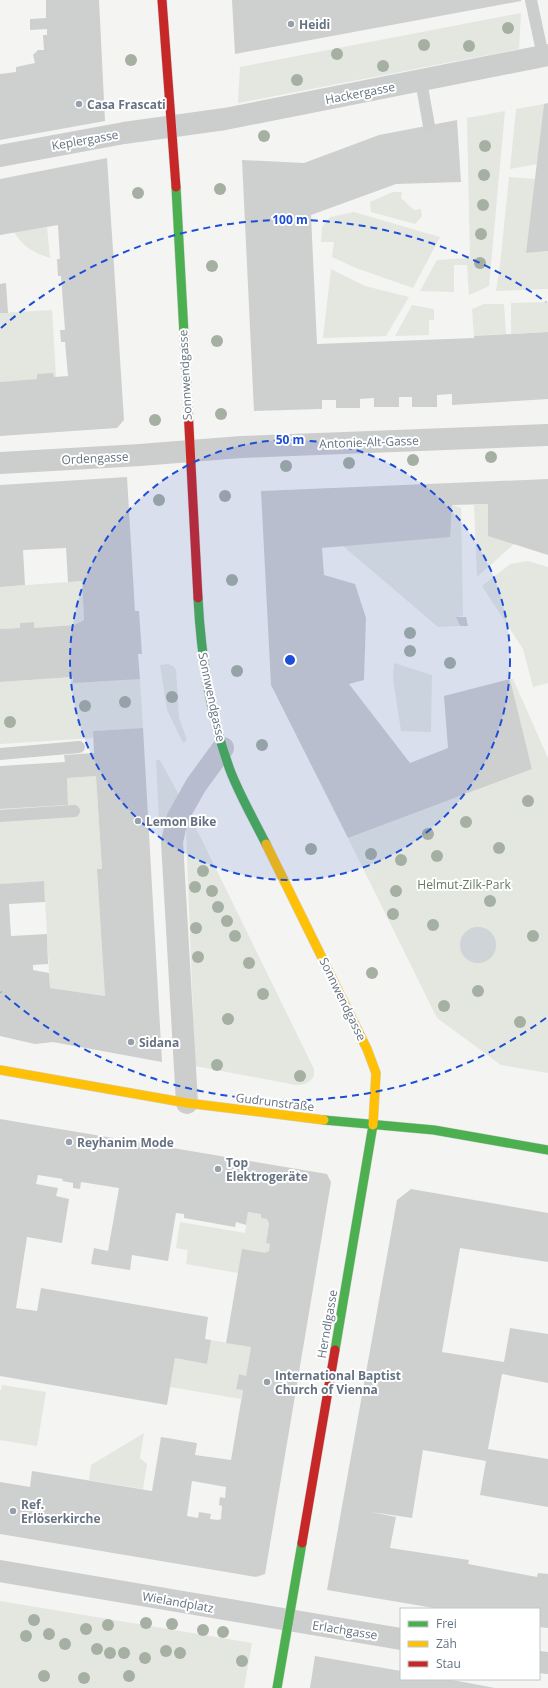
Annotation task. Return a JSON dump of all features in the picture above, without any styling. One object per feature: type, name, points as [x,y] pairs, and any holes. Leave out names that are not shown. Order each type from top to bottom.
[{"type":"main road","name":"Sonnwendgasse","points":[[162,0],[171,126],[200,637],[208,692],[223,748],[242,795],[369,1055],[376,1073],[373,1125]]},
{"type":"main road","name":"Gudrunstraße","points":[[0,1070],[187,1103],[373,1125],[434,1130],[548,1150]]},
{"type":"main road","name":"Herndlgasse","points":[[289,1621],[373,1125]]},
{"type":"main road","points":[[277,1688],[289,1621]]},
{"type":"street","name":"Hackergasse","points":[[171,126],[225,119],[545,56]]},
{"type":"street","name":"Keplergasse","points":[[0,156],[171,126]]},
{"type":"street","name":"Antonie-Alt-Gasse","points":[[189,452],[304,444],[548,435]]},
{"type":"street","name":"Ordengasse","points":[[0,463],[189,452]]},
{"type":"street","name":"Sonnwendgasse","points":[[187,1103],[172,842],[177,819],[196,785],[223,748]]},
{"type":"street","name":"Wielandplatz","points":[[0,1571],[289,1621]]},
{"type":"street","name":"Erlachgasse","points":[[289,1621],[400,1639]]},
{"type":"lane","points":[[532,0],[545,56]]},
{"type":"lane","points":[[420,81],[429,126]]},
{"type":"lane","points":[[0,754],[79,747]]},
{"type":"lane","points":[[0,816],[74,811]]},
{"type":"green space","points":[[521,13],[519,49],[238,103],[240,67]]},
{"type":"green space","points":[[544,104],[537,164],[510,169],[516,109]]},
{"type":"green space","points":[[505,111],[489,286],[469,295],[467,265],[454,265],[454,292],[420,291],[437,260],[470,258],[467,118]]},
{"type":"green space","points":[[509,177],[536,179],[526,253],[548,251],[548,289],[496,291]]},
{"type":"green space","points":[[393,192],[402,192],[401,198],[414,210],[421,209],[422,216],[415,224],[371,212],[370,202]]},
{"type":"green space","points":[[354,212],[440,237],[413,288],[356,268],[332,257],[334,242],[321,242],[322,227],[330,217]]},
{"type":"green space","points":[[47,227],[50,258],[29,249],[21,242],[14,232]]},
{"type":"green space","points":[[331,269],[365,286],[409,297],[386,336],[323,338]]},
{"type":"green space","points":[[548,302],[548,332],[511,334],[511,303]]},
{"type":"green space","points":[[484,304],[504,304],[506,334],[474,336],[472,309]]},
{"type":"green space","points":[[412,305],[434,309],[434,320],[429,320],[429,335],[395,336]]},
{"type":"green space","points":[[52,310],[56,377],[54,377],[53,373],[37,379],[0,382],[0,313]]},
{"type":"green space","points":[[488,504],[489,536],[514,544],[477,577],[474,505]]},
{"type":"green space","points":[[452,505],[461,508],[463,616],[456,617],[460,626],[438,627],[343,546]]},
{"type":"green space","points":[[528,561],[548,567],[548,683],[533,687],[523,649],[482,586],[510,564]]},
{"type":"green space","points":[[82,581],[84,620],[74,625],[34,628],[33,622],[20,623],[20,628],[0,629],[0,587]]},
{"type":"green space","points":[[394,663],[432,675],[431,732],[401,731],[393,679]]},
{"type":"green space","points":[[168,664],[173,666],[176,670],[179,718],[187,740],[183,743],[167,710],[160,665]]},
{"type":"green space","points":[[73,677],[140,679],[143,728],[94,731],[93,738],[0,744],[0,682]]},
{"type":"green space","name":"Helmut-Zilk-Park","points":[[510,679],[513,679],[548,758],[548,1073],[501,1065],[437,1018],[348,838],[532,769]]},
{"type":"green space","points":[[156,760],[160,760],[179,795],[167,818],[159,820]]},
{"type":"green space","points":[[96,776],[102,869],[97,869],[105,996],[50,988],[44,881],[0,884],[0,809],[68,805],[67,778]]},
{"type":"green space","points":[[187,819],[194,824],[314,1069],[314,1076],[302,1085],[195,1066],[186,829]]},
{"type":"green space","points":[[248,1212],[261,1214],[261,1218],[267,1219],[269,1224],[266,1243],[270,1244],[269,1251],[238,1273],[186,1264],[188,1250],[176,1248],[180,1222],[245,1233]]},
{"type":"green space","points":[[211,1340],[251,1347],[246,1376],[239,1374],[236,1389],[243,1390],[241,1399],[170,1387],[175,1358],[207,1364]]},
{"type":"green space","points":[[2,1385],[46,1392],[37,1446],[0,1440],[0,1390]]},
{"type":"green space","points":[[144,1433],[140,1458],[147,1464],[143,1489],[89,1480],[91,1465]]},
{"type":"green space","points":[[0,1601],[252,1643],[244,1688],[0,1688]]},
{"type":"shaded area","points":[[482,927],[491,932],[495,938],[495,952],[491,958],[482,963],[474,963],[465,958],[461,952],[460,941],[465,932],[471,928]]},
{"type":"building","points":[[46,0],[99,0],[105,121],[0,140],[0,74],[16,72],[16,67],[35,63],[33,55],[38,50],[44,50],[43,35],[47,35],[47,29],[30,30],[30,19],[46,18]]},
{"type":"building","points":[[232,0],[521,0],[521,1],[235,54]]},
{"type":"building","points":[[548,103],[548,251],[526,253],[544,104]]},
{"type":"building","points":[[457,120],[461,182],[396,184],[311,215],[317,344],[474,338],[474,336],[548,332],[548,399],[452,405],[452,394],[437,395],[437,407],[412,407],[412,397],[399,397],[399,407],[374,407],[374,398],[360,399],[360,408],[336,408],[336,400],[322,400],[322,409],[254,411],[242,160],[304,163],[379,135]]},
{"type":"building","points":[[107,158],[124,420],[117,428],[0,436],[0,382],[37,379],[37,374],[53,373],[54,377],[68,376],[65,342],[61,342],[60,330],[65,330],[61,276],[58,276],[57,259],[60,259],[58,225],[0,235],[0,179]]},
{"type":"building","points":[[6,283],[8,313],[0,313],[0,284]]},
{"type":"building","points":[[127,477],[135,611],[139,611],[142,654],[138,654],[140,679],[73,683],[73,677],[0,682],[0,629],[20,628],[20,623],[34,622],[34,628],[74,625],[84,620],[82,581],[68,582],[66,548],[23,550],[25,585],[0,587],[0,485]]},
{"type":"building","points":[[548,479],[548,555],[488,536],[488,504],[452,505],[450,537],[322,548],[324,575],[355,584],[366,618],[364,680],[349,684],[410,763],[448,748],[444,696],[510,679],[532,769],[348,838],[271,685],[261,491]]},
{"type":"building","points":[[456,617],[466,617],[468,626],[460,626]]},
{"type":"building","points":[[143,728],[162,1062],[53,1042],[35,1044],[0,1036],[0,884],[44,881],[45,902],[9,904],[11,936],[47,934],[48,964],[33,965],[33,970],[49,973],[50,988],[105,996],[97,869],[102,869],[96,776],[67,778],[68,805],[0,809],[0,766],[65,762],[64,755],[94,753],[93,731]]},
{"type":"building","points":[[0,1119],[327,1174],[331,1182],[265,1574],[256,1577],[0,1534],[0,1482],[30,1487],[32,1471],[152,1491],[161,1437],[197,1443],[195,1455],[231,1460],[243,1390],[236,1389],[239,1374],[246,1376],[251,1347],[226,1343],[242,1249],[265,1253],[269,1251],[270,1244],[266,1243],[269,1224],[267,1219],[261,1218],[261,1214],[248,1212],[246,1225],[236,1222],[235,1227],[184,1218],[184,1214],[176,1213],[168,1261],[132,1255],[130,1270],[91,1264],[94,1248],[108,1251],[119,1188],[81,1182],[80,1189],[73,1188],[73,1183],[62,1181],[63,1179],[38,1175],[36,1184],[58,1188],[56,1196],[69,1199],[62,1243],[27,1237],[16,1308],[37,1311],[41,1288],[208,1317],[205,1339],[211,1340],[207,1364],[175,1358],[167,1405],[0,1376]],"holes":[[[192,1481],[226,1487],[225,1498],[220,1497],[219,1505],[222,1506],[221,1519],[210,1519],[211,1514],[199,1512],[198,1518],[187,1516]]]},
{"type":"building","points":[[411,1189],[548,1213],[548,1262],[460,1248],[442,1352],[504,1362],[510,1328],[548,1334],[548,1383],[502,1374],[488,1449],[548,1459],[548,1507],[480,1495],[486,1461],[423,1450],[412,1518],[371,1512],[396,1517],[390,1548],[469,1560],[468,1564],[537,1577],[538,1573],[548,1574],[548,1628],[540,1627],[540,1608],[434,1608],[327,1590],[397,1200]]},
{"type":"building","points":[[315,1656],[400,1671],[400,1680],[452,1680],[495,1688],[310,1688]]},
{"type":"traffic: fast","points":[[176,187],[188,408]]},
{"type":"traffic: fast","points":[[198,598],[204,663],[217,728],[234,780],[266,844]]},
{"type":"traffic: fast","points":[[324,1120],[434,1130],[548,1150]]},
{"type":"traffic: fast","points":[[335,1350],[373,1125]]},
{"type":"traffic: fast","points":[[277,1688],[302,1543]]},
{"type":"traffic: slow","points":[[266,844],[367,1049],[376,1073],[373,1125]]},
{"type":"traffic: slow","points":[[0,1070],[187,1103],[324,1120]]},
{"type":"traffic: jam","points":[[162,0],[176,187]]},
{"type":"traffic: jam","points":[[188,408],[198,598]]},
{"type":"traffic: jam","points":[[302,1543],[335,1350]]},
{"type":"place","name":"Heidi","points":[[291,24]]},
{"type":"place","name":"Casa Frascati","points":[[79,104]]},
{"type":"place","name":"Lemon Bike","points":[[138,821]]},
{"type":"place","name":"Sidana","points":[[131,1042]]},
{"type":"place","name":"Reyhanim Mode","points":[[69,1142]]},
{"type":"place","name":"Top Elektrogeräte","points":[[218,1169]]},
{"type":"place","name":"International Baptist Church of Vienna","points":[[267,1382]]},
{"type":"place","name":"Ref. Erlöserkirche","points":[[13,1511]]}]
